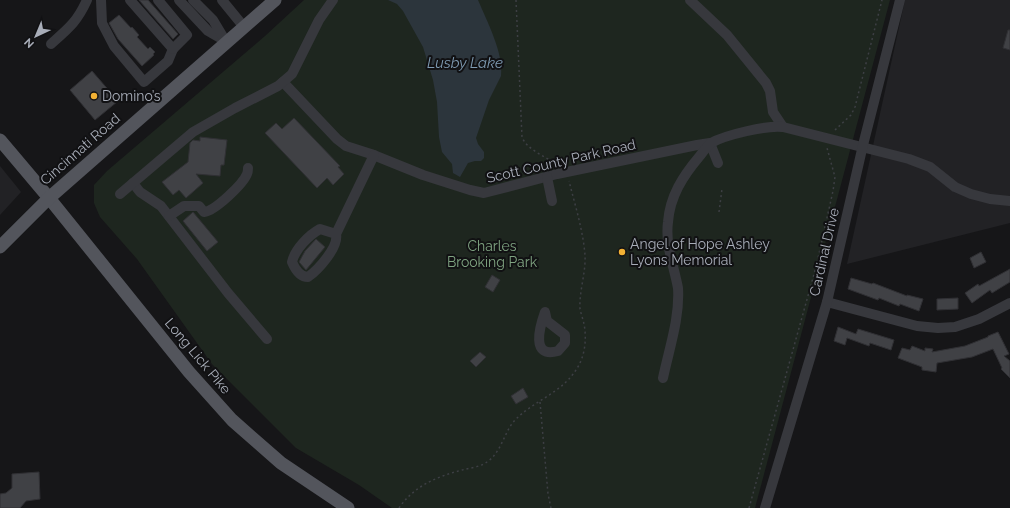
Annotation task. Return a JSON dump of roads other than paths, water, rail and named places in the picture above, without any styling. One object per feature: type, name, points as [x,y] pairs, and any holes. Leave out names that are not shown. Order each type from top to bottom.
[{"type":"main road","name":"Cincinnati Road","points":[[0,246],[49,198],[275,0]]},
{"type":"main road","name":"Long Lick Pike","points":[[0,140],[49,198],[189,372],[232,420],[281,463],[348,508]]},
{"type":"street","points":[[52,44],[73,25],[87,0]]},
{"type":"street","points":[[101,0],[102,23],[114,46],[144,82],[168,61],[173,49],[187,35],[158,0]]},
{"type":"street","points":[[130,0],[173,49]]},
{"type":"street","points":[[179,0],[208,31],[226,42]]},
{"type":"street","points":[[193,0],[213,20],[226,42]]},
{"type":"street","points":[[222,0],[244,26]]},
{"type":"street","points":[[120,194],[193,132],[283,82],[292,74],[319,20],[333,0]]},
{"type":"street","points":[[690,0],[727,35],[766,83],[770,91],[773,112],[783,127]]},
{"type":"street","name":"Cardinal Drive","points":[[765,508],[827,302],[863,146],[900,0]]},
{"type":"street","name":"Scott County Park Road","points":[[283,82],[337,139],[346,146],[374,155],[444,182],[484,193],[547,177],[675,149],[710,144]]},
{"type":"street","points":[[663,378],[676,314],[678,296],[678,288],[667,239],[669,213],[681,180],[710,144],[724,138],[767,127],[783,127],[863,146],[909,159],[930,167],[955,186],[971,194],[990,200],[1010,201]]},
{"type":"street","points":[[710,144],[718,163]]},
{"type":"street","points":[[336,234],[320,229],[307,240],[294,256],[292,262],[297,271],[304,277],[308,277],[313,274],[324,261],[335,244],[337,239],[336,234],[374,155]]},
{"type":"street","points":[[169,216],[184,206],[199,206],[204,212],[209,212],[230,195],[248,173],[248,168]]},
{"type":"street","points":[[547,177],[552,201]]},
{"type":"street","points":[[133,183],[140,192],[162,206],[228,293],[267,339]]},
{"type":"street","points":[[827,302],[917,326],[938,328],[955,327],[979,319],[1010,303]]},
{"type":"water","name":"Lusby Lake","points":[[388,0],[478,0],[490,27],[500,58],[501,76],[489,100],[476,138],[478,144],[484,152],[484,158],[481,161],[468,163],[460,177],[453,173],[452,164],[442,152],[439,137],[437,102],[433,80],[423,47],[403,11],[397,4]]},
{"type":"place","name":"Domino’s","points":[[94,96]]},
{"type":"place","name":"Angel of Hope Ashley Lyons Memorial","points":[[622,252]]},
{"type":"park label","name":"Charles Brooking Park","points":[[492,254]]}]
